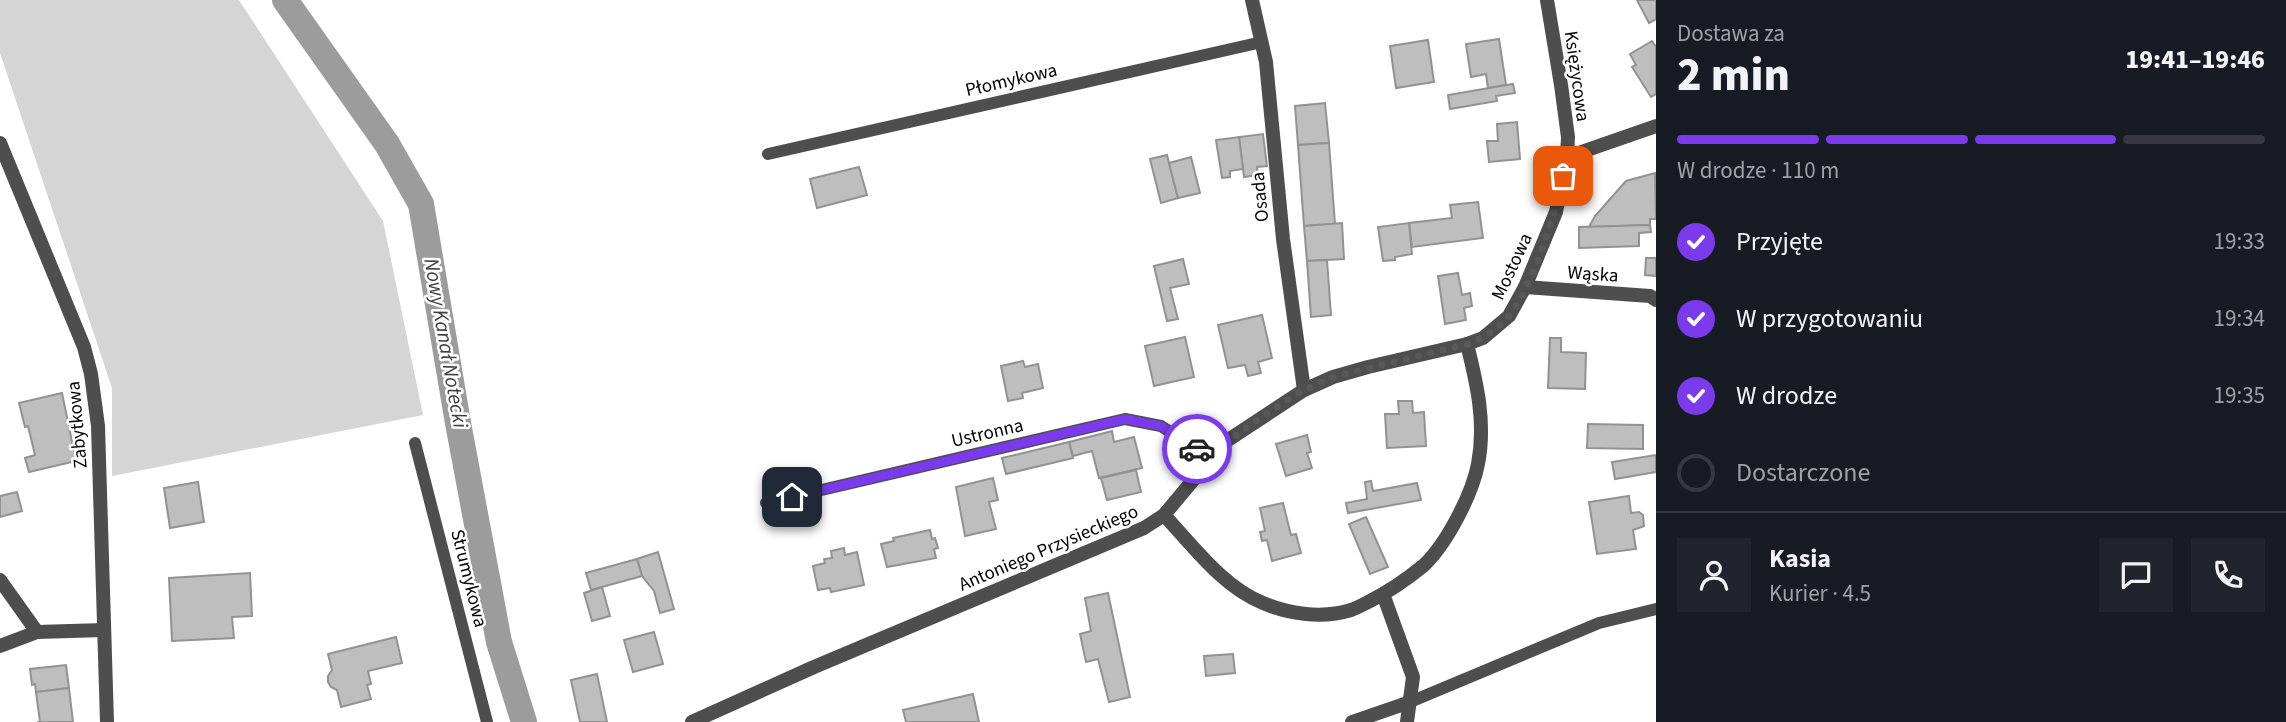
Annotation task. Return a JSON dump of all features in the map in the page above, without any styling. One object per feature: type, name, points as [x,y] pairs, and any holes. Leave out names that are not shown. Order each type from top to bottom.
[{"type":"street","name":"Osada","points":[[1252,0],[1266,62],[1283,239],[1304,390]]},
{"type":"street","name":"Księżycowa","points":[[1547,0],[1568,137],[1567,158]]},
{"type":"street","points":[[1567,158],[1656,126]]},
{"type":"street","name":"Zabytkowa","points":[[0,143],[84,347],[91,374],[98,426],[107,722]]},
{"type":"street","name":"Mostowa","points":[[1468,344],[1483,338],[1509,316],[1525,287],[1556,212],[1567,158]]},
{"type":"street","name":"Wąska","points":[[1525,287],[1650,296],[1656,300]]},
{"type":"street","points":[[1164,515],[1210,565],[1259,602],[1286,611],[1314,615],[1351,611],[1383,594],[1423,565],[1434,553],[1461,512],[1474,481],[1482,429],[1477,384],[1468,344]]},
{"type":"street","name":"Antoniego Przysieckiego","points":[[692,722],[708,719],[851,652],[1121,539],[1164,515],[1226,442],[1304,390],[1333,377],[1368,367],[1468,344]]},
{"type":"street","points":[[0,580],[37,632]]},
{"type":"street","points":[[1383,594],[1413,677],[1407,722]]},
{"type":"street","points":[[0,646],[37,632],[104,630]]},
{"type":"street","points":[[1352,722],[1410,702]]},
{"type":"lane","name":"Płomykowa","points":[[768,154],[1262,42]]},
{"type":"lane","name":"Ustronna","points":[[766,503],[1125,419],[1161,426],[1210,458]]},
{"type":"lane","name":"Strumykowa","points":[[415,443],[487,722]]},
{"type":"lane","points":[[1410,702],[1599,623],[1656,609]]},
{"type":"shaded area","points":[[0,0],[239,0],[383,221],[423,415],[112,476],[112,388],[0,53]]},
{"type":"building","points":[[1637,0],[1656,0],[1656,19],[1649,23]]},
{"type":"building","points":[[1499,39],[1506,85],[1488,88],[1486,74],[1471,77],[1466,44]]},
{"type":"building","points":[[1428,40],[1434,82],[1396,88],[1390,46]]},
{"type":"building","points":[[1652,41],[1656,47],[1656,94],[1651,97],[1632,67],[1636,65],[1630,54]]},
{"type":"building","points":[[1513,84],[1515,93],[1496,96],[1497,101],[1450,109],[1448,95]]},
{"type":"building","points":[[1325,103],[1329,143],[1298,145],[1295,106]]},
{"type":"building","points":[[1517,122],[1520,159],[1489,162],[1487,141],[1498,141],[1497,124]]},
{"type":"building","points":[[1263,134],[1267,166],[1257,167],[1258,175],[1244,177],[1239,137]]},
{"type":"building","points":[[1239,137],[1243,169],[1230,171],[1230,177],[1222,178],[1216,140]]},
{"type":"building","points":[[1329,143],[1335,224],[1304,226],[1298,145]]},
{"type":"building","points":[[1167,155],[1178,198],[1161,203],[1150,159]]},
{"type":"building","points":[[1191,157],[1200,193],[1178,198],[1169,163]]},
{"type":"building","points":[[859,167],[867,195],[817,208],[810,179]]},
{"type":"building","points":[[1655,173],[1656,219],[1650,219],[1650,225],[1589,227],[1595,216],[1626,181]]},
{"type":"building","points":[[1478,202],[1483,238],[1412,247],[1409,223],[1452,218],[1450,205]]},
{"type":"building","points":[[1342,223],[1344,259],[1307,261],[1304,226]]},
{"type":"building","points":[[1409,223],[1412,254],[1383,261],[1378,227]]},
{"type":"building","points":[[1650,225],[1651,232],[1639,233],[1639,246],[1579,248],[1579,227]]},
{"type":"building","points":[[1646,258],[1656,258],[1656,276],[1645,275]]},
{"type":"building","points":[[1183,259],[1189,284],[1170,288],[1178,319],[1167,321],[1154,266]]},
{"type":"building","points":[[1327,260],[1331,315],[1311,317],[1307,261]]},
{"type":"building","points":[[1458,273],[1462,295],[1470,293],[1472,306],[1464,308],[1466,320],[1445,324],[1438,276]]},
{"type":"building","points":[[1262,315],[1272,358],[1258,362],[1261,373],[1248,376],[1245,365],[1228,368],[1218,325]]},
{"type":"building","points":[[1185,337],[1194,377],[1154,386],[1145,346]]},
{"type":"building","points":[[1550,338],[1561,338],[1561,352],[1586,353],[1585,389],[1548,388]]},
{"type":"building","points":[[1023,361],[1025,367],[1038,364],[1043,388],[1022,393],[1023,398],[1008,401],[1001,366]]},
{"type":"building","points":[[62,393],[76,461],[29,472],[25,458],[35,455],[19,403]]},
{"type":"building","points":[[1398,401],[1412,401],[1413,413],[1424,412],[1426,446],[1387,448],[1385,414],[1399,414]]},
{"type":"building","points":[[1588,424],[1643,425],[1643,449],[1587,448]]},
{"type":"building","points":[[1112,431],[1114,442],[1134,437],[1142,468],[1099,478],[1092,451],[1073,456],[1069,442]]},
{"type":"building","points":[[1307,435],[1311,452],[1307,453],[1312,468],[1286,476],[1276,444]]},
{"type":"building","points":[[1069,442],[1073,458],[1006,474],[1002,458]]},
{"type":"building","points":[[1656,455],[1656,472],[1615,479],[1612,462]]},
{"type":"building","points":[[1136,470],[1141,492],[1107,500],[1101,478]]},
{"type":"building","points":[[993,478],[998,500],[989,502],[996,529],[965,536],[956,487]]},
{"type":"building","points":[[1371,481],[1373,491],[1417,483],[1421,500],[1348,513],[1346,503],[1367,499],[1365,482]]},
{"type":"building","points":[[198,482],[204,522],[170,528],[164,488]]},
{"type":"building","points":[[17,492],[22,511],[0,517],[0,496]]},
{"type":"building","points":[[1629,496],[1631,513],[1639,512],[1643,515],[1644,526],[1633,530],[1636,549],[1597,554],[1589,502]]},
{"type":"building","points":[[1283,503],[1291,535],[1296,534],[1301,553],[1272,561],[1267,540],[1262,541],[1260,532],[1265,531],[1260,508]]},
{"type":"building","points":[[1366,517],[1388,567],[1370,574],[1349,524]]},
{"type":"building","points":[[930,530],[938,548],[934,549],[936,558],[887,567],[881,544],[894,541],[893,538]]},
{"type":"building","points":[[844,548],[845,555],[857,552],[864,585],[831,592],[830,588],[818,590],[813,566],[825,563],[824,559],[832,558],[831,551]]},
{"type":"building","points":[[658,552],[674,609],[660,613],[654,591],[642,576],[637,559]]},
{"type":"building","points":[[637,559],[642,576],[591,590],[586,573]]},
{"type":"building","points":[[250,573],[252,616],[232,617],[234,638],[172,641],[169,578]]},
{"type":"building","points":[[602,587],[610,616],[592,621],[584,593]]},
{"type":"building","points":[[1108,593],[1130,697],[1109,702],[1098,659],[1086,662],[1080,634],[1091,631],[1085,598]]},
{"type":"building","points":[[654,632],[663,664],[633,672],[624,640]]},
{"type":"building","points":[[396,637],[402,663],[368,671],[371,684],[367,685],[371,699],[341,707],[337,690],[328,682],[332,670],[328,654]]},
{"type":"building","points":[[1233,654],[1235,673],[1206,676],[1204,656]]},
{"type":"building","points":[[66,665],[69,688],[36,692],[35,684],[32,685],[30,669]]},
{"type":"building","points":[[597,674],[607,722],[580,722],[571,680]]},
{"type":"building","points":[[69,688],[73,722],[40,722],[36,692]]},
{"type":"building","points":[[973,694],[979,722],[906,722],[903,710]]},
{"type":"waterway","name":"Nowy Kanał Notecki","points":[[285,0],[387,144],[421,204],[499,642],[524,722]]},
{"type":"way so far","points":[[1197,449],[1210,458],[1226,442],[1273,409],[1304,390],[1333,377],[1483,338],[1509,316],[1525,287],[1556,212],[1563,176]]},
{"type":"route","points":[[792,497],[1125,419],[1161,426],[1197,449]]}]
